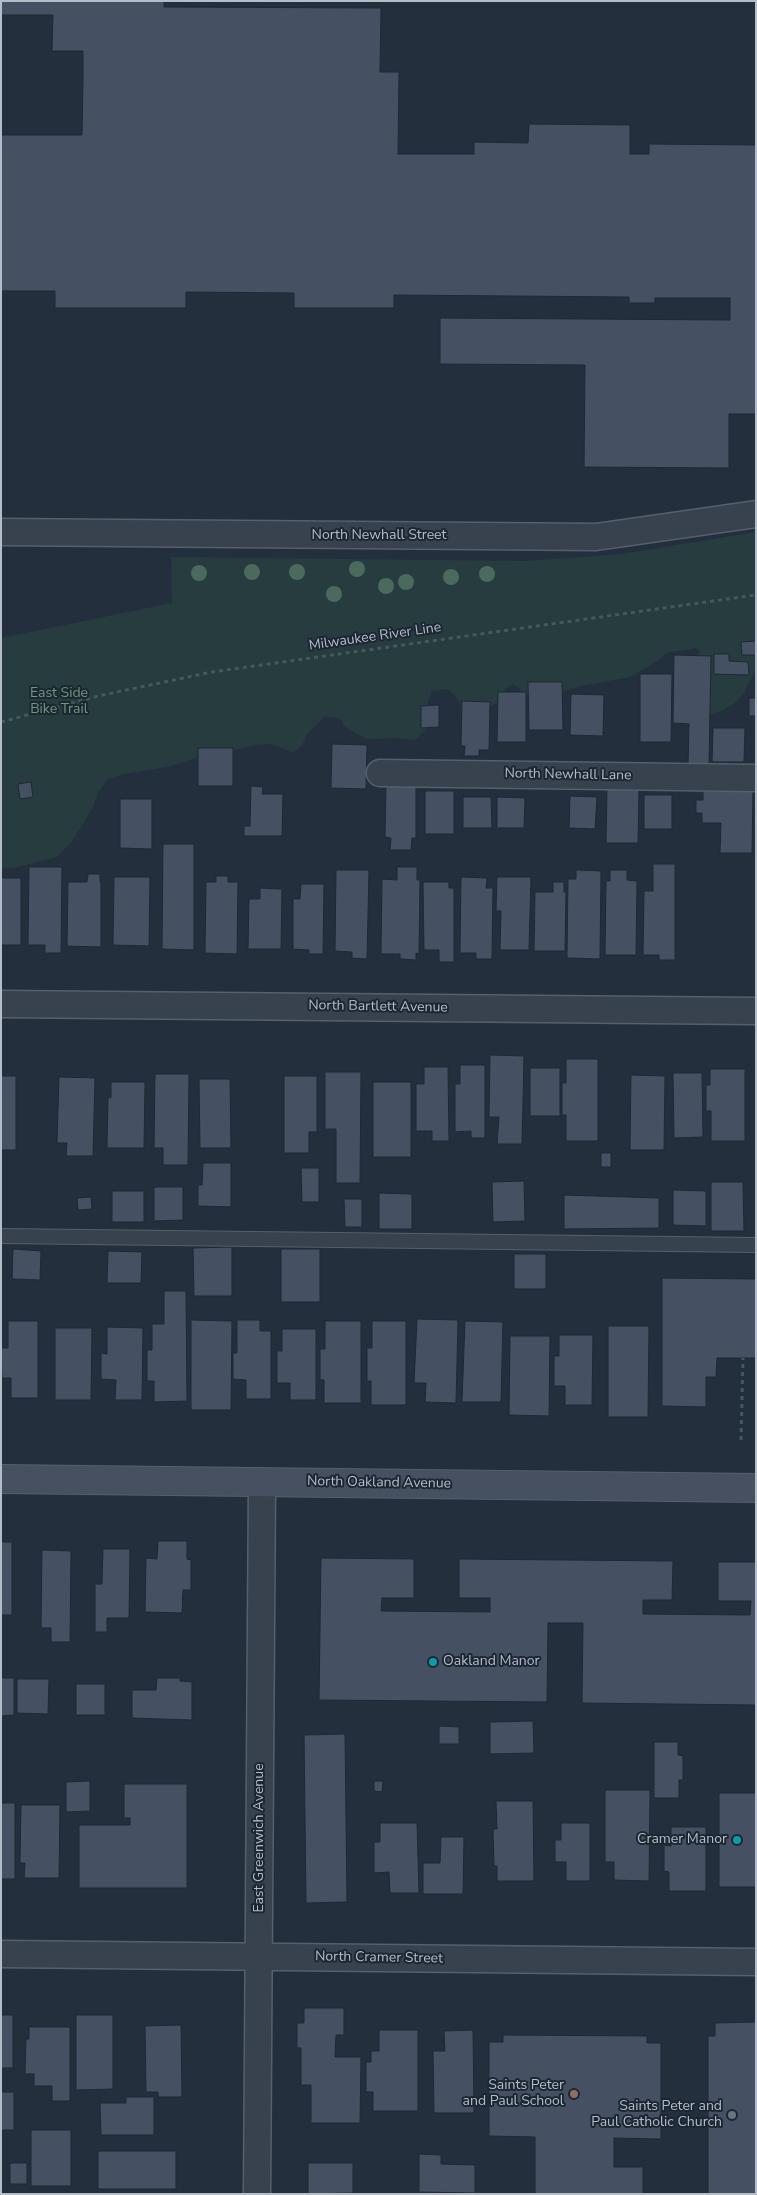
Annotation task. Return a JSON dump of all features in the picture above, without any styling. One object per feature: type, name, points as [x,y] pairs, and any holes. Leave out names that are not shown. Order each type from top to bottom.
[{"type":"main road","name":"North Oakland Avenue","points":[[1,1479],[756,1488]]},
{"type":"street","name":"North Newhall Street","points":[[1,532],[596,537],[756,514]]},
{"type":"street","name":"North Newhall Lane","points":[[380,773],[756,778]]},
{"type":"street","name":"North Bartlett Avenue","points":[[1,1004],[756,1011]]},
{"type":"street","name":"East Greenwich Avenue","points":[[257,2194],[262,1482]]},
{"type":"street","name":"North Cramer Street","points":[[1,1954],[756,1962]]},
{"type":"lane","points":[[1,1236],[756,1245]]},
{"type":"path","name":"Milwaukee River Line","points":[[1,722],[98,696],[212,672],[756,595]]},
{"type":"path","points":[[741,1440],[743,1358]]},
{"type":"green space","name":"East Side Bike Trail","points":[[756,532],[756,669],[742,696],[734,704],[721,711],[704,717],[692,669],[699,653],[697,648],[666,653],[659,660],[630,677],[581,686],[533,700],[513,684],[505,689],[504,699],[484,710],[465,710],[454,694],[447,689],[432,691],[426,708],[426,730],[415,740],[398,738],[367,739],[344,726],[340,718],[324,717],[307,734],[302,746],[292,752],[271,744],[254,745],[223,753],[211,753],[171,766],[124,774],[108,779],[98,792],[93,807],[73,840],[57,857],[13,868],[1,868],[1,638],[172,603],[171,557],[527,561],[621,554]]},
{"type":"building","points":[[1,1],[164,1],[164,7],[381,8],[380,72],[399,72],[398,154],[474,154],[474,142],[528,143],[529,124],[630,125],[630,154],[649,154],[649,144],[756,145],[756,414],[729,414],[729,468],[584,467],[585,365],[440,364],[440,318],[730,320],[730,298],[655,298],[655,303],[629,303],[629,297],[394,295],[394,308],[294,308],[294,293],[186,292],[186,308],[55,308],[55,291],[1,291],[1,135],[82,135],[83,51],[52,51],[53,15],[1,15]]},
{"type":"building","points":[[756,641],[756,655],[742,655],[741,642]]},
{"type":"building","points":[[714,654],[729,654],[729,661],[748,662],[749,675],[714,674]]},
{"type":"building","points":[[674,655],[711,656],[709,764],[688,764],[689,724],[673,723]]},
{"type":"building","points":[[640,674],[672,674],[671,742],[640,742]]},
{"type":"building","points":[[528,682],[562,682],[563,730],[529,730]]},
{"type":"building","points":[[498,692],[526,692],[526,742],[497,742]]},
{"type":"building","points":[[571,694],[604,695],[603,736],[570,735]]},
{"type":"building","points":[[749,698],[756,698],[756,716],[749,716]]},
{"type":"building","points":[[462,701],[490,702],[489,750],[479,750],[479,756],[464,756],[465,746],[461,746]]},
{"type":"building","points":[[439,705],[439,727],[421,728],[421,706]]},
{"type":"building","points":[[713,728],[745,728],[744,762],[712,762]]},
{"type":"building","points":[[332,744],[367,745],[366,789],[331,788]]},
{"type":"building","points":[[198,748],[233,748],[233,786],[198,786]]},
{"type":"building","points":[[31,782],[33,797],[20,799],[18,784]]},
{"type":"building","points":[[386,784],[416,784],[416,838],[412,838],[411,850],[390,850],[391,838],[385,837]]},
{"type":"building","points":[[251,786],[263,787],[262,794],[283,794],[282,836],[244,836],[244,826],[250,826]]},
{"type":"building","points":[[607,789],[639,789],[638,843],[606,843]]},
{"type":"building","points":[[425,791],[454,791],[454,834],[425,834]]},
{"type":"building","points":[[703,791],[753,791],[752,853],[720,853],[721,823],[702,823],[702,813],[696,813],[696,800],[703,800]]},
{"type":"building","points":[[644,795],[672,795],[672,829],[644,829]]},
{"type":"building","points":[[570,796],[597,797],[595,829],[569,828]]},
{"type":"building","points":[[463,797],[491,797],[492,828],[463,828]]},
{"type":"building","points":[[497,797],[525,798],[524,828],[497,828]]},
{"type":"building","points":[[120,799],[152,799],[152,849],[120,848]]},
{"type":"building","points":[[163,844],[194,844],[194,950],[162,949]]},
{"type":"building","points":[[653,864],[675,864],[675,960],[659,960],[659,955],[643,955],[644,891],[653,891]]},
{"type":"building","points":[[29,867],[62,867],[61,953],[45,953],[45,945],[28,945]]},
{"type":"building","points":[[397,867],[417,867],[417,880],[420,880],[419,954],[416,953],[416,960],[400,959],[400,954],[381,954],[382,879],[397,880]]},
{"type":"building","points":[[336,870],[369,870],[367,959],[352,958],[352,952],[335,951]]},
{"type":"building","points":[[576,870],[601,871],[600,959],[567,958],[568,879],[576,879]]},
{"type":"building","points":[[610,870],[627,870],[627,880],[637,881],[636,955],[605,955],[606,881],[610,881]]},
{"type":"building","points":[[88,874],[100,874],[101,947],[67,946],[68,882],[87,882]]},
{"type":"building","points":[[216,876],[228,876],[228,882],[238,882],[237,954],[205,953],[206,882],[216,882]]},
{"type":"building","points":[[114,877],[150,877],[149,946],[113,945]]},
{"type":"building","points":[[461,877],[487,878],[486,888],[493,888],[492,959],[476,959],[476,953],[460,953]]},
{"type":"building","points":[[497,877],[531,877],[529,950],[500,950],[501,911],[496,911]]},
{"type":"building","points":[[1,878],[21,878],[21,945],[1,945]]},
{"type":"building","points":[[423,882],[449,882],[449,888],[454,888],[454,962],[439,962],[439,950],[424,950]]},
{"type":"building","points":[[553,882],[564,882],[564,892],[566,892],[565,951],[534,951],[535,892],[553,892]]},
{"type":"building","points":[[301,884],[324,884],[323,954],[309,954],[309,950],[293,949],[293,899],[300,899]]},
{"type":"building","points":[[260,888],[282,889],[281,949],[248,949],[249,899],[260,899]]},
{"type":"building","points":[[490,1055],[524,1056],[522,1144],[497,1144],[499,1117],[489,1117]]},
{"type":"building","points":[[566,1059],[598,1059],[598,1141],[566,1141],[566,1115],[562,1115],[562,1083],[566,1083]]},
{"type":"building","points":[[460,1065],[485,1065],[485,1138],[471,1138],[471,1131],[455,1132],[455,1084],[460,1084]]},
{"type":"building","points":[[424,1067],[448,1067],[449,1141],[432,1141],[432,1131],[416,1131],[416,1084],[424,1084]]},
{"type":"building","points":[[530,1068],[560,1068],[560,1116],[530,1116]]},
{"type":"building","points":[[710,1069],[745,1069],[745,1141],[711,1141],[711,1111],[706,1111],[706,1085],[710,1085]]},
{"type":"building","points":[[325,1072],[361,1072],[360,1183],[336,1183],[336,1129],[325,1129]]},
{"type":"building","points":[[673,1073],[702,1073],[703,1137],[674,1138]]},
{"type":"building","points":[[155,1074],[189,1074],[188,1165],[163,1165],[163,1148],[154,1148]]},
{"type":"building","points":[[631,1075],[665,1076],[664,1150],[630,1150]]},
{"type":"building","points":[[1,1076],[16,1076],[16,1150],[1,1150]]},
{"type":"building","points":[[284,1076],[317,1076],[317,1132],[309,1132],[309,1153],[284,1153]]},
{"type":"building","points":[[59,1077],[95,1078],[93,1156],[66,1156],[67,1143],[57,1143]]},
{"type":"building","points":[[199,1079],[230,1079],[231,1148],[200,1148]]},
{"type":"building","points":[[111,1082],[145,1082],[144,1148],[107,1148],[108,1097],[111,1098]]},
{"type":"building","points":[[373,1082],[411,1082],[411,1157],[373,1157]]},
{"type":"building","points":[[601,1153],[611,1153],[611,1167],[601,1167]]},
{"type":"building","points":[[203,1163],[231,1163],[231,1207],[198,1206],[198,1185],[202,1185]]},
{"type":"building","points":[[301,1168],[319,1168],[319,1202],[302,1202]]},
{"type":"building","points":[[524,1181],[525,1221],[493,1222],[492,1182]]},
{"type":"building","points":[[711,1182],[743,1182],[744,1231],[711,1231]]},
{"type":"building","points":[[154,1187],[183,1187],[183,1220],[154,1221]]},
{"type":"building","points":[[673,1190],[706,1191],[706,1226],[673,1225]]},
{"type":"building","points":[[112,1191],[144,1191],[144,1222],[112,1222]]},
{"type":"building","points":[[379,1193],[412,1194],[412,1229],[379,1229]]},
{"type":"building","points":[[564,1195],[659,1198],[659,1228],[564,1229]]},
{"type":"building","points":[[91,1197],[92,1209],[78,1210],[77,1198]]},
{"type":"building","points":[[344,1199],[362,1199],[362,1227],[345,1227]]},
{"type":"building","points":[[232,1247],[232,1296],[194,1296],[193,1248]]},
{"type":"building","points":[[13,1249],[41,1251],[40,1280],[12,1279]]},
{"type":"building","points":[[281,1249],[320,1249],[320,1302],[281,1302]]},
{"type":"building","points":[[108,1251],[142,1252],[141,1283],[107,1283]]},
{"type":"building","points":[[514,1254],[546,1254],[546,1289],[514,1289]]},
{"type":"building","points":[[662,1278],[756,1279],[756,1358],[717,1358],[716,1377],[706,1377],[706,1407],[662,1406]]},
{"type":"building","points":[[164,1291],[186,1291],[187,1401],[154,1402],[154,1381],[147,1381],[147,1350],[152,1350],[152,1324],[164,1324]]},
{"type":"building","points":[[417,1319],[458,1320],[456,1403],[425,1402],[426,1383],[414,1383]]},
{"type":"building","points":[[191,1320],[232,1321],[231,1410],[191,1410]]},
{"type":"building","points":[[237,1320],[260,1320],[260,1331],[271,1331],[271,1399],[246,1399],[246,1380],[233,1379],[233,1353],[237,1353]]},
{"type":"building","points":[[8,1321],[38,1321],[38,1398],[11,1398],[11,1378],[2,1378],[1,1348],[8,1348]]},
{"type":"building","points":[[325,1321],[361,1321],[361,1403],[324,1403],[324,1380],[320,1380],[320,1349],[325,1349]]},
{"type":"building","points":[[372,1321],[406,1321],[406,1405],[371,1405],[371,1381],[367,1381],[367,1348],[372,1348]]},
{"type":"building","points":[[465,1321],[503,1322],[501,1402],[462,1402]]},
{"type":"building","points":[[608,1326],[649,1326],[648,1417],[608,1417]]},
{"type":"building","points":[[107,1327],[143,1328],[142,1400],[115,1400],[116,1380],[101,1379],[101,1353],[107,1354]]},
{"type":"building","points":[[55,1328],[92,1328],[91,1400],[55,1400]]},
{"type":"building","points":[[282,1329],[316,1329],[316,1400],[290,1400],[290,1383],[277,1383],[277,1351],[282,1351]]},
{"type":"building","points":[[559,1335],[593,1335],[592,1405],[565,1405],[565,1386],[554,1386],[554,1356],[559,1356]]},
{"type":"building","points":[[510,1336],[550,1336],[549,1416],[509,1415]]},
{"type":"building","points":[[158,1541],[187,1541],[187,1559],[191,1560],[191,1590],[183,1590],[182,1613],[145,1612],[146,1558],[157,1559]]},
{"type":"building","points":[[1,1542],[12,1542],[12,1615],[1,1615]]},
{"type":"building","points":[[103,1549],[130,1549],[129,1618],[107,1618],[107,1632],[95,1632],[95,1584],[102,1584]]},
{"type":"building","points":[[42,1550],[71,1551],[70,1642],[51,1642],[51,1628],[41,1628]]},
{"type":"building","name":"Oakland Manor","points":[[321,1558],[414,1559],[414,1598],[382,1598],[381,1611],[490,1612],[490,1598],[459,1598],[459,1559],[673,1561],[672,1600],[643,1600],[643,1614],[750,1615],[751,1601],[718,1601],[718,1562],[756,1562],[756,1705],[582,1703],[583,1623],[548,1623],[547,1702],[319,1700]]},
{"type":"building","points":[[1,1678],[14,1678],[14,1715],[1,1716]]},
{"type":"building","points":[[157,1678],[180,1678],[180,1681],[192,1682],[192,1720],[132,1718],[132,1690],[156,1690]]},
{"type":"building","points":[[17,1679],[49,1679],[48,1714],[17,1713]]},
{"type":"building","points":[[76,1684],[105,1684],[105,1715],[76,1715]]},
{"type":"building","points":[[533,1721],[534,1753],[490,1754],[490,1722]]},
{"type":"building","points":[[439,1726],[459,1727],[459,1744],[439,1744]]},
{"type":"building","points":[[345,1734],[347,1902],[306,1903],[304,1735]]},
{"type":"building","points":[[654,1742],[678,1742],[678,1755],[683,1756],[683,1780],[679,1780],[679,1798],[654,1798]]},
{"type":"building","points":[[90,1781],[90,1811],[66,1812],[66,1782]]},
{"type":"building","points":[[374,1781],[383,1781],[382,1792],[374,1791]]},
{"type":"building","points":[[124,1784],[187,1784],[187,1888],[79,1888],[79,1825],[130,1825],[130,1818],[124,1818]]},
{"type":"building","points":[[605,1790],[650,1790],[649,1881],[614,1880],[614,1862],[605,1862]]},
{"type":"building","name":"Cramer Manor","points":[[719,1793],[756,1793],[756,1887],[719,1887]]},
{"type":"building","points":[[496,1801],[533,1801],[534,1881],[497,1881],[497,1866],[494,1866],[493,1829],[497,1829]]},
{"type":"building","points":[[1,1803],[15,1803],[15,1879],[1,1879]]},
{"type":"building","points":[[21,1805],[60,1805],[59,1878],[24,1878],[25,1863],[20,1863]]},
{"type":"building","points":[[380,1823],[417,1823],[419,1893],[390,1893],[389,1872],[374,1873],[374,1842],[380,1842]]},
{"type":"building","points":[[561,1823],[590,1823],[590,1881],[566,1881],[566,1862],[555,1862],[555,1840],[561,1840]]},
{"type":"building","points":[[671,1827],[706,1827],[706,1891],[669,1891],[669,1872],[664,1871],[664,1845],[671,1846]]},
{"type":"building","points":[[441,1837],[464,1837],[463,1894],[423,1894],[423,1863],[440,1863]]},
{"type":"building","points":[[304,2008],[344,2008],[344,2035],[336,2035],[335,2057],[361,2057],[360,2123],[311,2123],[311,2085],[301,2085],[301,2048],[297,2048],[297,2023],[304,2023]]},
{"type":"building","points":[[1,2015],[13,2015],[13,2068],[1,2068]]},
{"type":"building","points":[[76,2015],[113,2015],[113,2089],[76,2090]]},
{"type":"building","name":"Saints Peter and Paul Catholic Church","points":[[756,2022],[756,2194],[708,2194],[708,2036],[715,2036],[715,2023]]},
{"type":"building","points":[[181,2025],[182,2097],[158,2097],[158,2092],[146,2092],[145,2026]]},
{"type":"building","points":[[29,2027],[70,2027],[70,2101],[52,2101],[52,2086],[34,2086],[34,2074],[25,2074],[26,2039],[29,2039]]},
{"type":"building","points":[[379,2030],[418,2030],[418,2111],[373,2111],[373,2092],[366,2092],[366,2062],[371,2062],[371,2051],[379,2051]]},
{"type":"building","points":[[473,2030],[474,2113],[434,2113],[433,2051],[445,2051],[444,2031]]},
{"type":"building","points":[[503,2035],[647,2036],[647,2043],[661,2043],[661,2139],[614,2138],[614,2167],[643,2167],[643,2194],[535,2194],[535,2137],[489,2136],[489,2042],[503,2042]]},
{"type":"building","points":[[1,2092],[14,2092],[14,2130],[1,2130]]},
{"type":"building","points":[[126,2097],[154,2097],[154,2135],[101,2135],[100,2103],[126,2103]]},
{"type":"building","points":[[31,2130],[71,2130],[71,2186],[31,2186]]},
{"type":"building","points":[[98,2151],[176,2151],[176,2189],[98,2189]]},
{"type":"building","points":[[419,2154],[441,2155],[441,2164],[475,2165],[475,2193],[419,2192]]},
{"type":"building","points":[[10,2163],[27,2163],[27,2184],[10,2184]]},
{"type":"building","points":[[308,2163],[353,2163],[353,2193],[308,2194]]},
{"type":"place","name":"Oakland Manor","points":[[433,1662]]},
{"type":"place","name":"Cramer Manor","points":[[737,1840]]},
{"type":"place","name":"Saints Peter and Paul School","points":[[574,2094]]},
{"type":"place","name":"Saints Peter and Paul Catholic Church","points":[[732,2115]]}]
